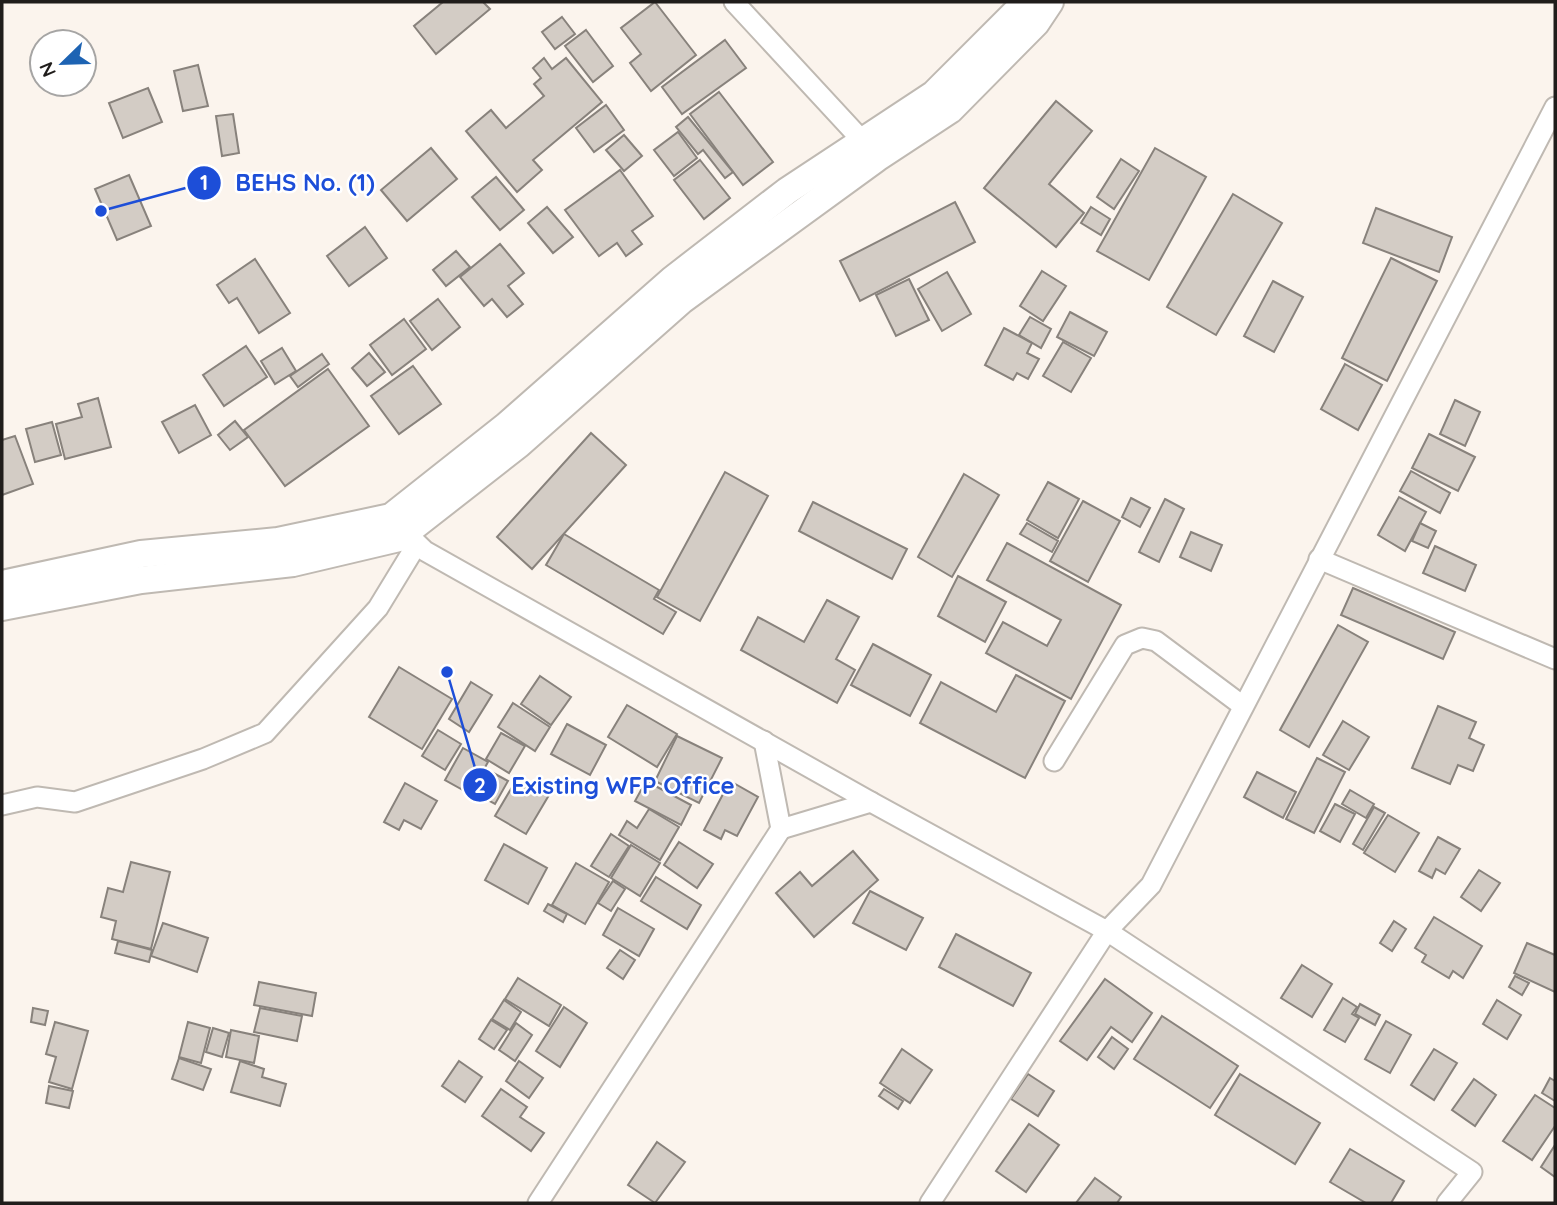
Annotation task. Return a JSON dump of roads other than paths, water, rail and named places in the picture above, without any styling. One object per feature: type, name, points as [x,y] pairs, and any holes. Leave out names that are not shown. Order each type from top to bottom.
[{"type":"main road","points":[[2,607],[141,580],[293,563],[399,538],[518,444],[682,300],[870,149],[933,94],[1026,2]]},
{"type":"main road","points":[[870,149],[950,110],[1036,23],[1050,2]]},
{"type":"main road","points":[[2,584],[141,554],[405,531]]},
{"type":"street","points":[[734,2],[870,149]]},
{"type":"street","points":[[930,1203],[1107,931],[1151,885],[1555,107]]},
{"type":"street","points":[[2,805],[37,797],[75,802],[203,760],[265,733],[378,608],[405,531],[871,802],[1107,931],[1472,1171],[1447,1203]]},
{"type":"street","points":[[1319,559],[1555,659]]},
{"type":"street","points":[[1054,761],[1125,645],[1142,638],[1156,642],[1243,706]]},
{"type":"street","points":[[764,741],[781,829]]},
{"type":"street","points":[[538,1203],[781,829],[871,802]]},
{"type":"place","name":"BEHS No. (1)","points":[[101,211]]},
{"type":"place","name":"Existing WFP Office","points":[[447,672]]}]
